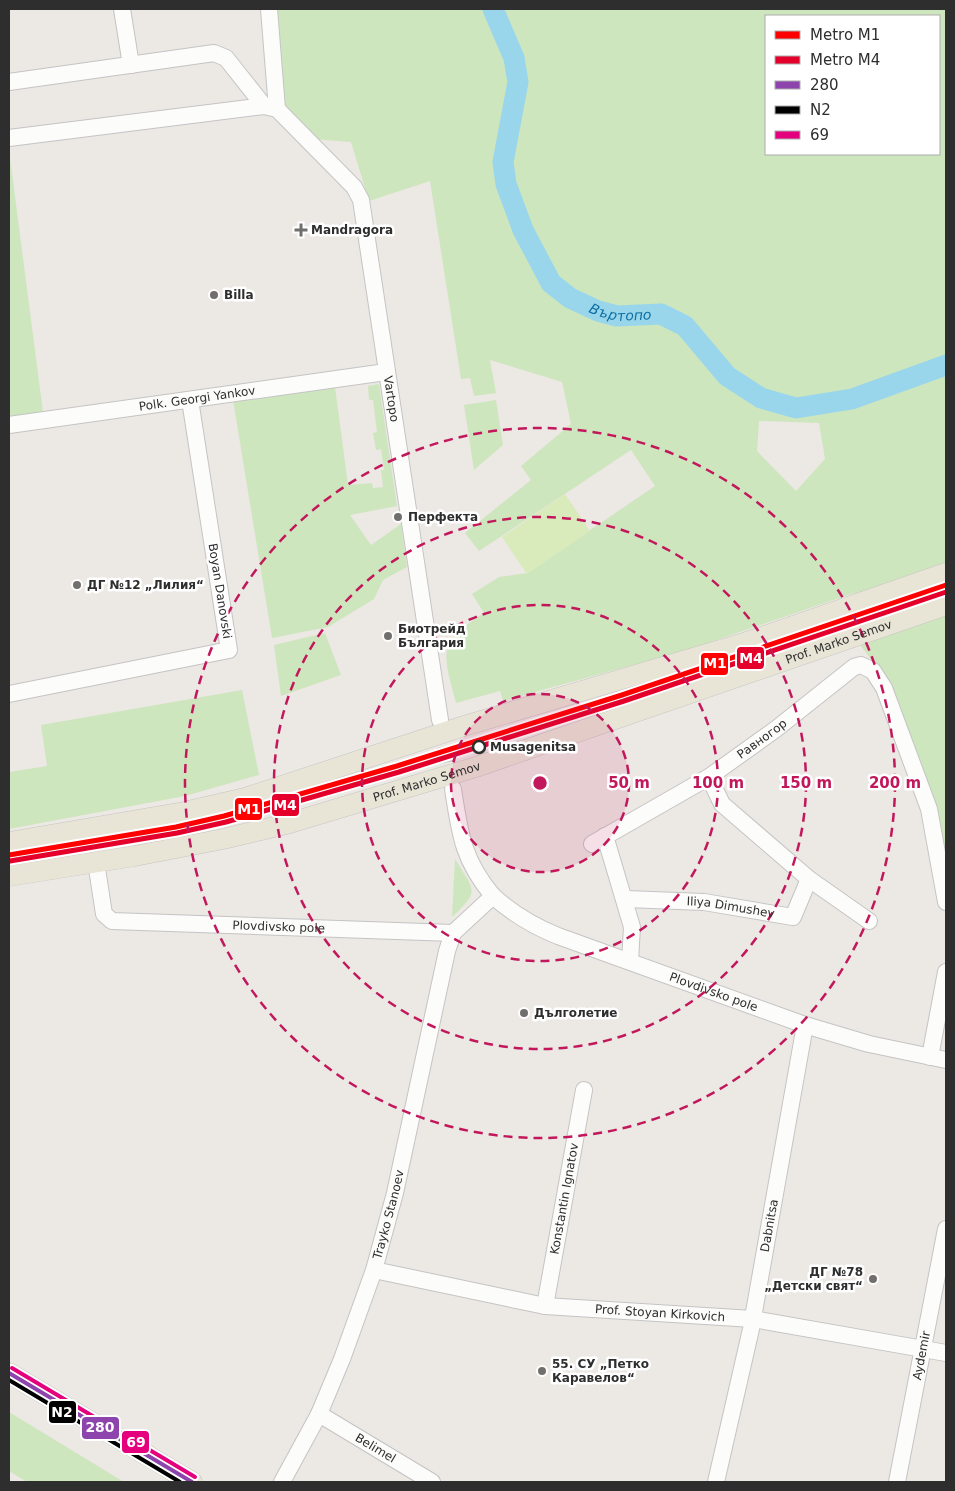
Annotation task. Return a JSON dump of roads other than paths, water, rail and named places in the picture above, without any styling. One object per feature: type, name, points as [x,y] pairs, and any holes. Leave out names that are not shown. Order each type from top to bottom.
[{"type":"main road","points":[[9,842],[184,812],[245,798],[464,726],[747,642],[946,573]]},
{"type":"main road","name":"Prof. Marko Semov","points":[[9,876],[223,839],[290,823],[476,767],[946,605]]},
{"type":"main road","points":[[9,1373],[192,1482]]},
{"type":"street","points":[[122,9],[131,65]]},
{"type":"street","points":[[9,138],[270,108],[269,9]]},
{"type":"street","name":"Vartopo","points":[[9,82],[214,53],[226,58],[270,108],[354,187],[361,200],[440,720]]},
{"type":"street","name":"Polk. Georgi Yankov","points":[[9,425],[386,372]]},
{"type":"street","name":"Boyan Danovski","points":[[9,694],[229,650],[190,400]]},
{"type":"street","name":"Равногор","points":[[630,961],[632,927],[626,899],[598,840],[709,777],[854,667],[861,665],[873,671],[884,688],[929,809],[946,902]]},
{"type":"street","points":[[709,777],[722,804],[809,879],[869,921]]},
{"type":"street","name":"Plovdivsko pole","points":[[453,789],[463,847],[482,882],[493,896],[511,913],[532,926],[805,1025],[869,1044],[938,1059]]},
{"type":"street","name":"Plovdivsko pole","points":[[96,862],[104,914],[112,921],[453,933]]},
{"type":"street","name":"Iliya Dimushev","points":[[626,899],[704,902],[793,917],[809,879]]},
{"type":"street","points":[[453,933],[493,896]]},
{"type":"street","name":"Trayko Stanoev","points":[[282,1482],[319,1414],[342,1359],[374,1270],[395,1192],[446,952],[453,933]]},
{"type":"street","points":[[938,1059],[946,972]]},
{"type":"street","name":"Dabnitsa","points":[[716,1482],[753,1319],[805,1025]]},
{"type":"street","name":"Konstantin Ignatov","points":[[545,1306],[584,1090]]},
{"type":"street","name":"Aydemir","points":[[897,1482],[946,1229]]},
{"type":"street","name":"Prof. Stoyan Kirkovich","points":[[374,1270],[545,1306],[753,1319],[946,1354]]},
{"type":"street","name":"Belimel","points":[[319,1414],[432,1482]]},
{"type":"waterway","name":"Въртопо","points":[[493,9],[514,58],[518,82],[503,162],[506,184],[523,230],[551,283],[570,298],[598,311],[617,316],[661,314],[685,326],[727,376],[761,398],[796,408],[852,399],[946,365]]},
{"type":"tunnel","points":[[440,723],[452,785]]},
{"type":"metro line","name":"M1","points":[[9,855],[176,827],[224,816],[397,766],[622,695],[946,585]]},
{"type":"metro line","name":"M4","points":[[10,861],[177,833],[226,822],[399,772],[624,701],[946,592]]},
{"type":"place","name":"Mandragora","points":[[301,230]]},
{"type":"place","name":"Billa","points":[[214,295]]},
{"type":"place","name":"Перфекта","points":[[398,517]]},
{"type":"place","name":"ДГ №12 „Лилия“","points":[[77,585]]},
{"type":"place","name":"Биотрейд България","points":[[388,636]]},
{"type":"place","name":"Musagenitsa","points":[[479,747]]},
{"type":"place","name":"Дълголетие","points":[[524,1013]]},
{"type":"place","name":"ДГ №78 „Детски свят“","points":[[873,1279]]},
{"type":"place","name":"55. СУ „Петко Каравелов“","points":[[542,1371]]}]
